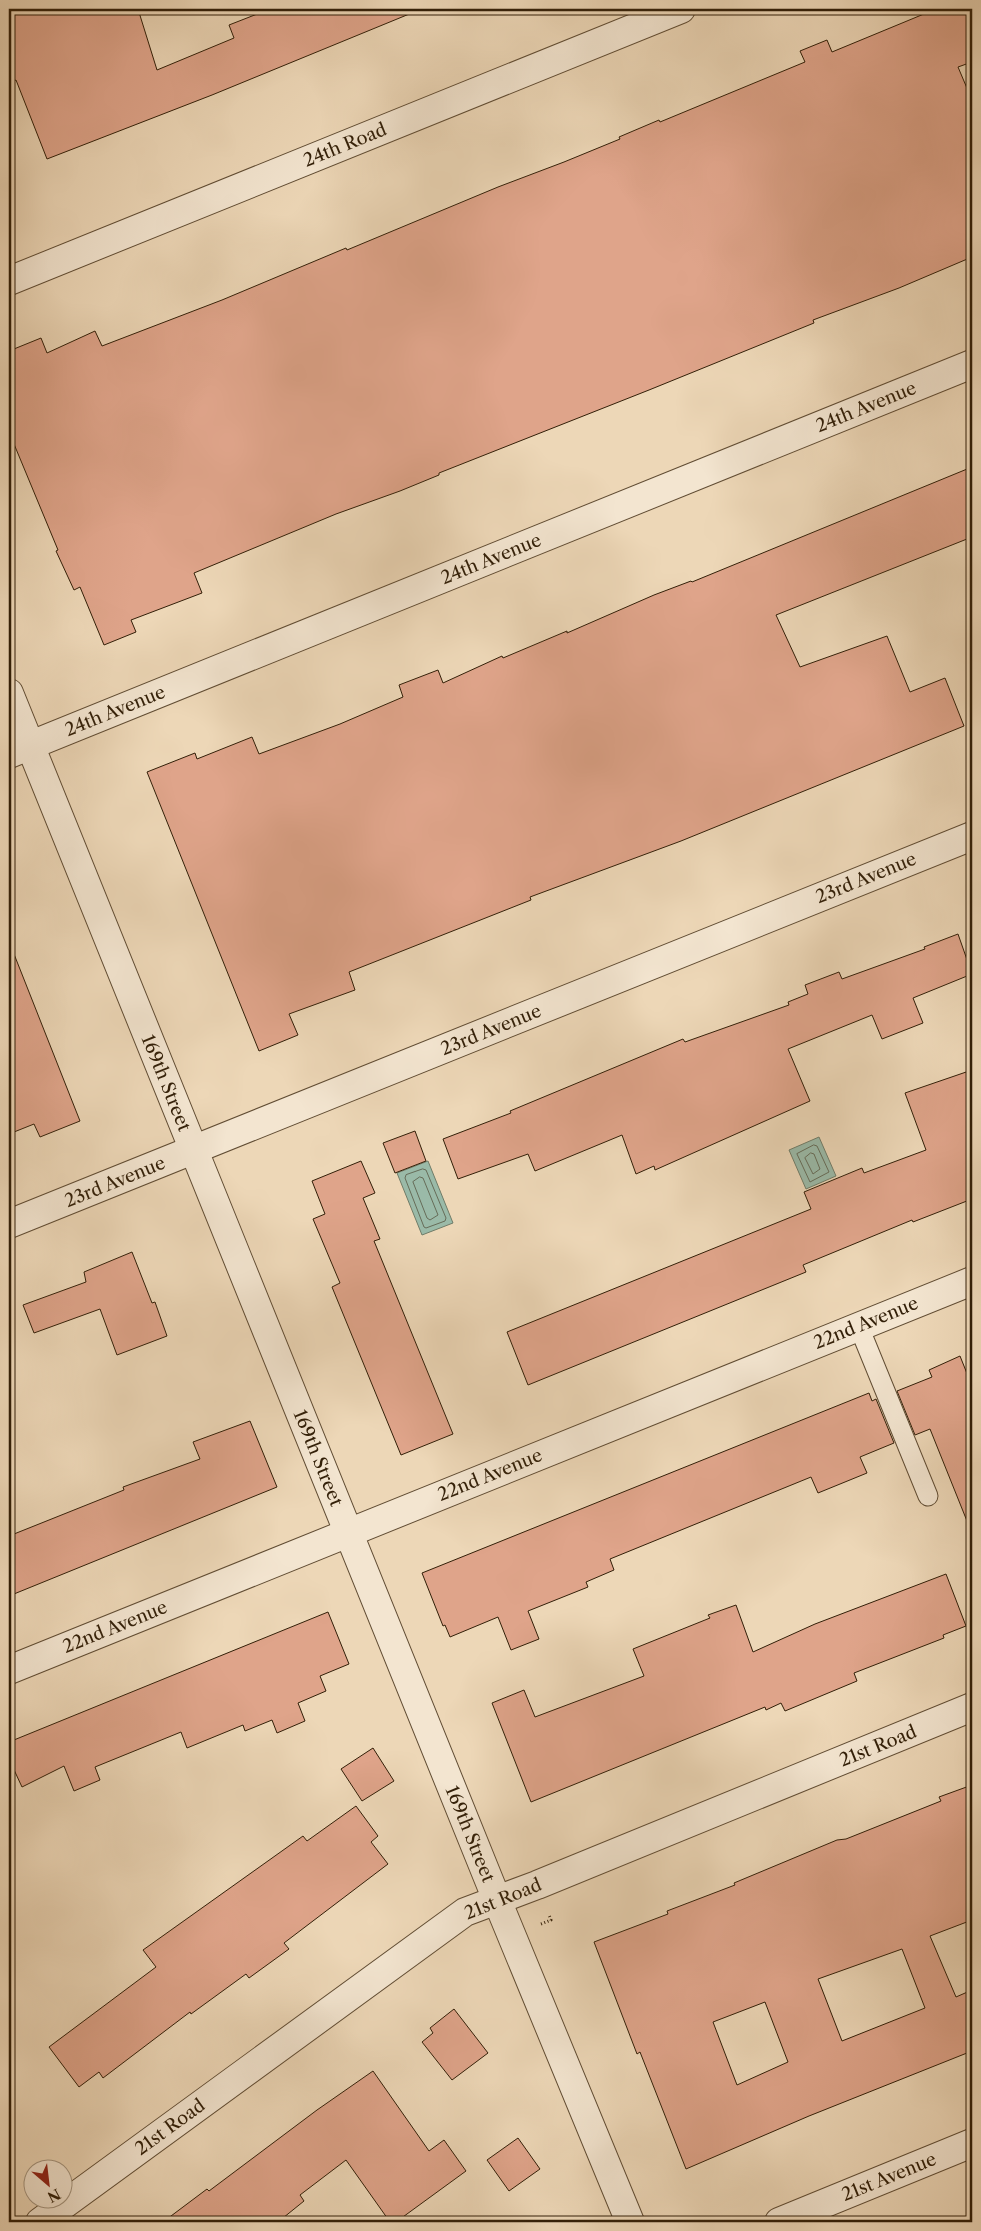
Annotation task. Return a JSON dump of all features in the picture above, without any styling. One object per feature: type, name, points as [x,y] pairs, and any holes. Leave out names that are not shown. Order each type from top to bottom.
[{"type":"street","name":"24th Road","points":[[9,281],[681,9]]},
{"type":"street","name":"24th Avenue","points":[[19,749],[972,364]]},
{"type":"street","name":"169th Street","points":[[9,693],[19,749],[194,1150],[497,1900],[630,2222]]},
{"type":"street","name":"23rd Avenue","points":[[9,1224],[972,836]]},
{"type":"street","name":"22nd Avenue","points":[[9,1670],[972,1280]]},
{"type":"street","name":"21st Road","points":[[40,2222],[466,1912],[972,1707]]},
{"type":"street","name":"21st Avenue","points":[[779,2222],[972,2143]]},
{"type":"lane","points":[[858,1326],[928,1496]]},
{"type":"path","points":[[541,1924],[551,1920]]},
{"type":"water","points":[[819,1137],[836,1176],[806,1189],[789,1150]]},
{"type":"water","points":[[428,1161],[453,1223],[422,1235],[397,1173]]},
{"type":"building","points":[[9,9],[138,9],[157,70],[234,38],[229,25],[270,9],[419,10],[212,95],[47,159],[16,80],[9,83]]},
{"type":"building","points":[[936,9],[972,9],[972,62],[958,67],[972,100],[972,257],[899,288],[813,320],[814,323],[439,473],[439,475],[400,491],[336,514],[194,573],[202,593],[131,620],[136,632],[104,645],[80,587],[74,590],[56,551],[58,550],[9,432],[9,351],[41,338],[47,353],[95,331],[102,346],[222,300],[346,248],[347,250],[620,139],[619,137],[659,120],[660,122],[805,62],[800,51],[827,40],[832,52]]},
{"type":"building","points":[[972,467],[972,537],[776,615],[800,667],[887,636],[910,692],[945,678],[964,726],[681,841],[530,897],[531,900],[349,972],[355,990],[289,1014],[298,1035],[259,1051],[147,772],[195,753],[197,759],[252,737],[259,754],[340,724],[403,697],[399,685],[438,670],[443,683],[502,656],[503,658],[567,631],[567,633],[654,595],[692,582]]},
{"type":"building","points":[[958,934],[972,974],[913,998],[923,1023],[882,1039],[872,1015],[788,1049],[810,1101],[655,1170],[654,1166],[636,1174],[622,1135],[535,1171],[528,1154],[458,1179],[443,1139],[511,1113],[510,1111],[683,1039],[685,1042],[789,1005],[788,1002],[808,994],[805,985],[839,972],[842,979],[925,949],[924,947]]},
{"type":"building","points":[[9,949],[12,949],[80,1121],[40,1137],[34,1124],[9,1134]]},
{"type":"building","points":[[972,1070],[972,1199],[913,1222],[912,1220],[803,1265],[806,1272],[528,1385],[507,1332],[811,1209],[804,1192],[862,1168],[864,1173],[926,1150],[905,1093]]},
{"type":"building","points":[[415,1131],[426,1161],[395,1173],[383,1143]]},
{"type":"building","points":[[361,1161],[375,1193],[363,1198],[380,1239],[374,1241],[453,1434],[401,1455],[332,1287],[340,1283],[313,1219],[325,1214],[312,1181]]},
{"type":"building","points":[[132,1252],[152,1303],[155,1302],[167,1336],[117,1355],[100,1309],[34,1333],[23,1305],[86,1282],[84,1272]]},
{"type":"building","points":[[960,1356],[972,1386],[971,1531],[930,1429],[915,1435],[897,1391],[932,1377],[929,1370]]},
{"type":"building","points":[[869,1393],[872,1401],[876,1399],[894,1443],[860,1457],[867,1473],[818,1493],[811,1477],[610,1559],[614,1570],[586,1582],[588,1587],[528,1611],[539,1639],[511,1650],[498,1617],[450,1637],[445,1625],[443,1626],[422,1573]]},
{"type":"building","points":[[250,1421],[277,1487],[9,1596],[9,1536],[124,1490],[123,1487],[200,1459],[193,1442]]},
{"type":"building","points":[[946,1574],[966,1626],[943,1635],[944,1638],[854,1673],[857,1681],[785,1711],[781,1703],[766,1710],[765,1707],[531,1802],[492,1703],[524,1690],[535,1717],[644,1676],[633,1649],[710,1618],[708,1615],[736,1605],[753,1652],[815,1624]]},
{"type":"building","points":[[328,1612],[349,1664],[320,1676],[326,1691],[298,1703],[305,1721],[277,1733],[272,1720],[245,1731],[243,1725],[187,1748],[181,1732],[95,1767],[100,1780],[74,1791],[64,1766],[22,1787],[9,1759],[9,1742]]},
{"type":"building","points":[[373,1748],[394,1781],[362,1801],[341,1769]]},
{"type":"building","points":[[972,1785],[972,1920],[930,1936],[956,1997],[972,1990],[972,2051],[809,2116],[686,2169],[640,2052],[637,2054],[594,1942],[668,1914],[667,1911],[735,1885],[734,1883],[837,1840],[846,1839],[941,1801],[939,1797]],"holes":[[[902,1949],[925,2008],[842,2041],[818,1979]],[[765,2002],[788,2062],[737,2085],[713,2022]]]},
{"type":"building","points":[[356,1806],[378,1836],[371,1842],[388,1864],[284,1943],[289,1949],[249,1978],[246,1974],[191,2014],[190,2012],[103,2078],[99,2072],[79,2087],[49,2047],[156,1967],[143,1950],[303,1836],[307,1841]]},
{"type":"building","points":[[454,2009],[488,2053],[452,2080],[422,2042],[433,2033],[430,2028]]},
{"type":"building","points":[[373,2071],[429,2151],[444,2140],[466,2171],[396,2222],[390,2222],[346,2160],[300,2195],[304,2201],[278,2222],[163,2222],[207,2189],[209,2191],[317,2110]]},
{"type":"building","points":[[518,2138],[540,2169],[509,2191],[487,2160]]}]
